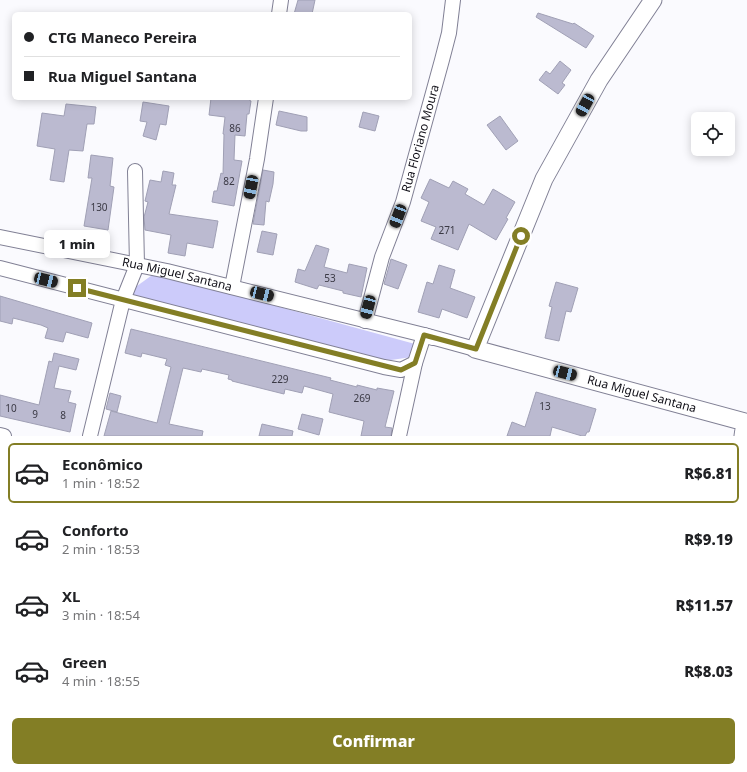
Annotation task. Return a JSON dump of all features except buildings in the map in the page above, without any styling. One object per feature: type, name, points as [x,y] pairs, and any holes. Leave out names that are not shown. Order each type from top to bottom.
[{"type":"street","points":[[279,12],[281,0]]},
{"type":"street","name":"Rua Floriano Moura","points":[[365,321],[382,257],[403,202],[442,60],[449,33],[453,0]]},
{"type":"street","points":[[399,436],[415,363],[424,335],[476,349],[544,179],[599,80],[653,0]]},
{"type":"street","points":[[232,287],[257,159],[266,100]]},
{"type":"street","points":[[90,436],[123,300],[137,265],[135,171]]},
{"type":"street","name":"Rua Miguel Santana","points":[[0,237],[137,265],[424,335],[745,427]]},
{"type":"street","points":[[0,268],[384,367],[401,370],[415,363]]},
{"type":"street","points":[[0,435],[4,436]]},
{"type":"shaded area","points":[[155,273],[415,344],[412,357],[391,360],[366,358],[129,298],[137,286]]},
{"type":"route","points":[[77,288],[384,367],[401,370],[415,363],[424,335],[476,349],[521,236]]}]
